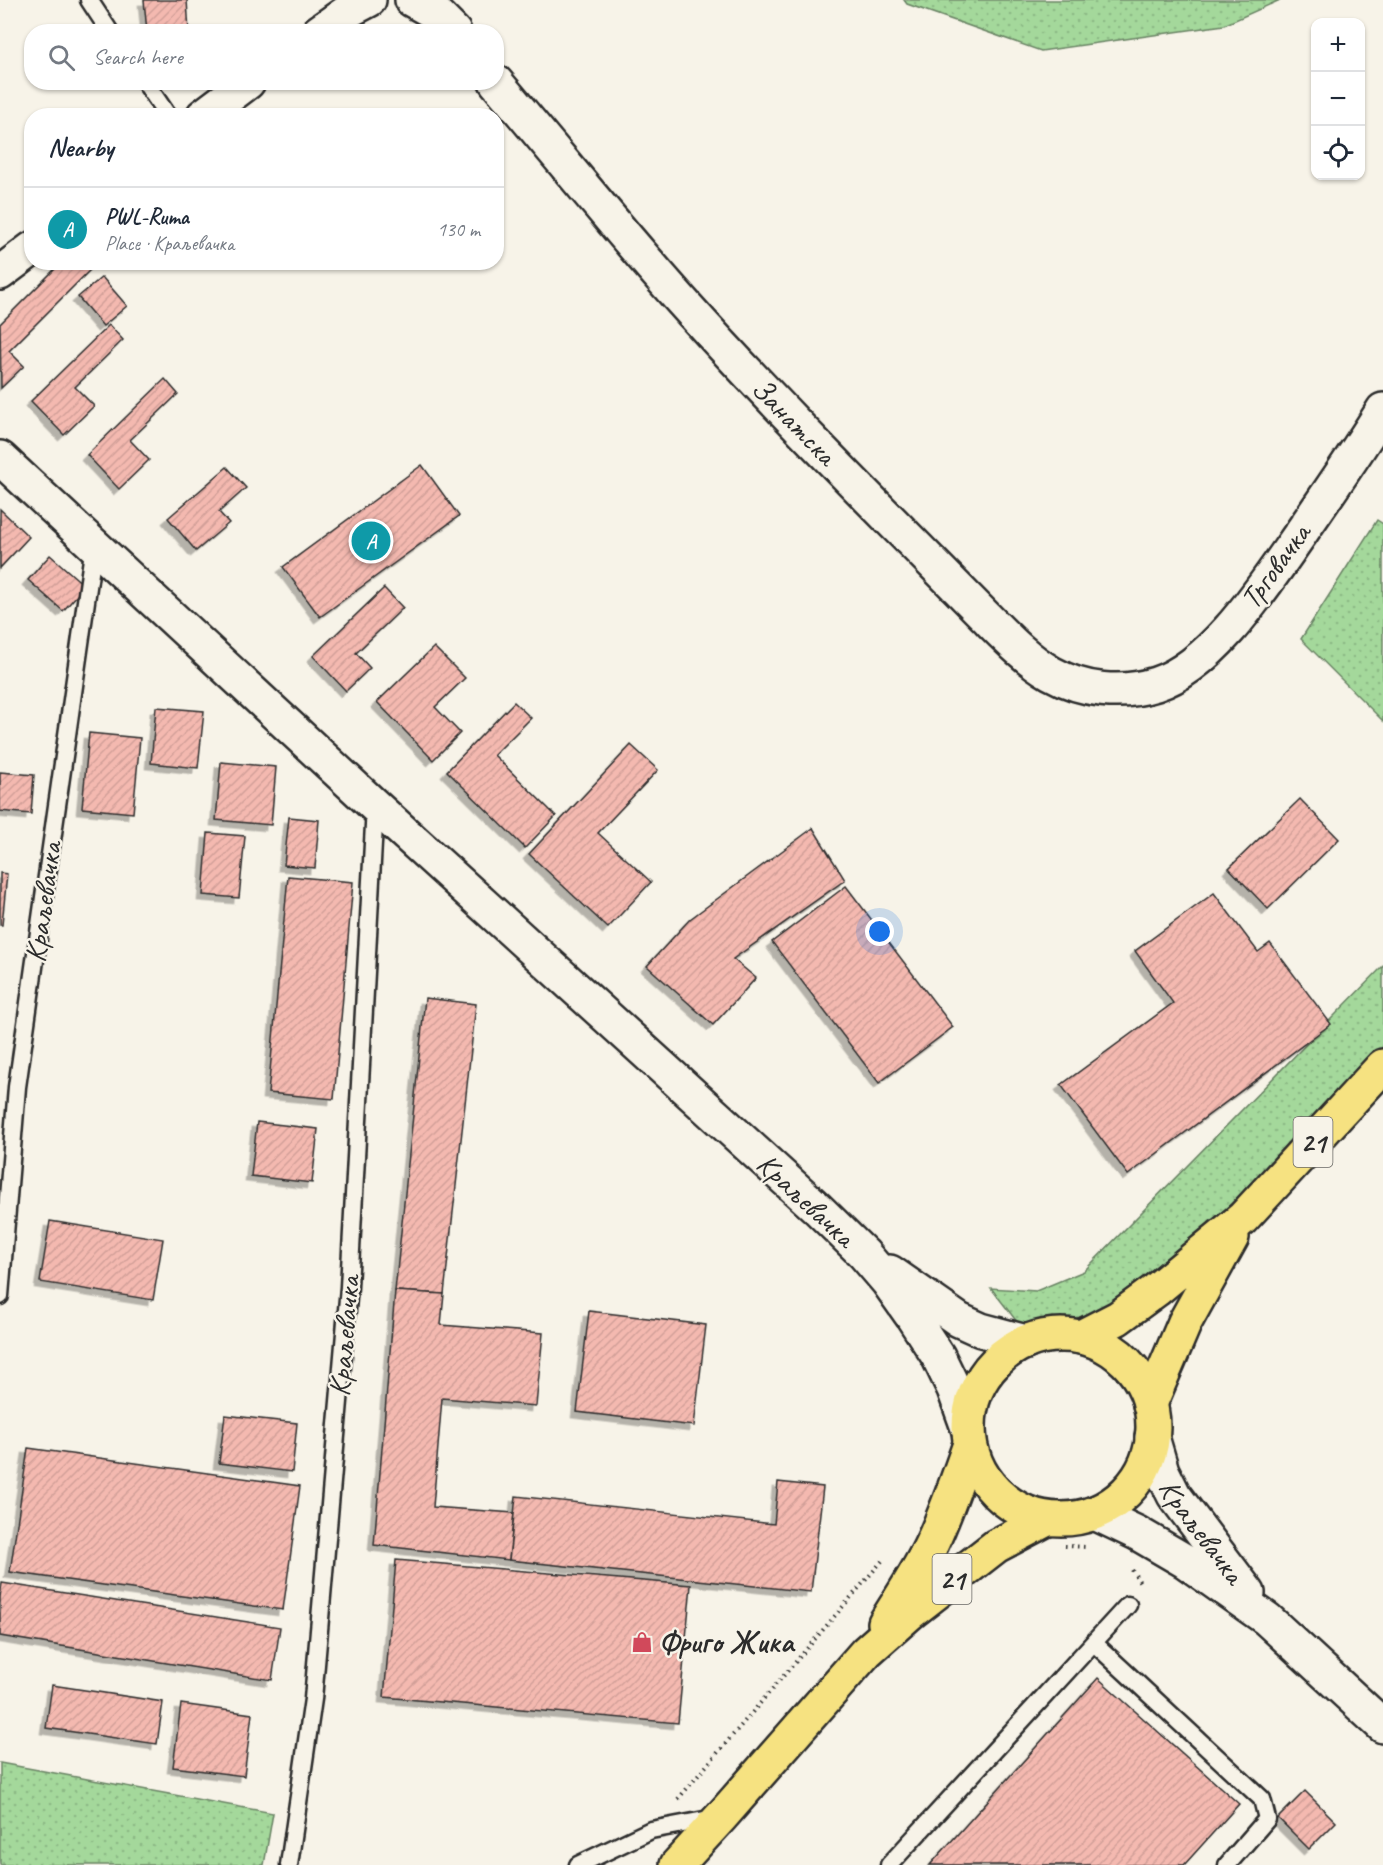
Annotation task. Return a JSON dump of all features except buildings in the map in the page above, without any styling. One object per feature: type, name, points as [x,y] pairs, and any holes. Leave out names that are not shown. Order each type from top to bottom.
[{"type":"main road","points":[[331,24],[369,0]]},
{"type":"main road","points":[[412,0],[435,13],[446,24]]},
{"type":"main road","points":[[214,108],[237,90]]},
{"type":"main road","name":"Занатска","points":[[503,90],[686,307],[796,426],[1001,632],[1041,667],[1070,682],[1088,688],[1138,689]]},
{"type":"main road","points":[[0,273],[24,255]]},
{"type":"main road","name":"Трговачка","points":[[1138,689],[1175,676],[1209,650],[1266,582],[1383,410]]},
{"type":"main road","name":"Краљевачка","points":[[0,459],[375,806],[817,1208],[864,1254],[888,1282],[938,1356],[954,1389],[969,1436]]},
{"type":"main road","name":"21","points":[[1081,1337],[1118,1318],[1156,1290],[1243,1218],[1383,1066]]},
{"type":"main road","name":"21","points":[[1150,1404],[1185,1322],[1243,1218]]},
{"type":"main road","name":"Краљевачка","points":[[864,1254],[959,1320],[981,1330],[1026,1342]]},
{"type":"main road","name":"21","points":[[677,1865],[722,1817],[866,1652],[919,1606],[996,1546],[1051,1532],[1095,1513],[1122,1496],[1134,1483],[1146,1462],[1152,1437],[1153,1420],[1144,1388],[1124,1361],[1111,1350],[1081,1337],[1064,1335],[1048,1336],[1026,1342],[1003,1356],[991,1367],[974,1395],[969,1436],[957,1483],[932,1544],[866,1652]]},
{"type":"main road","name":"21","points":[[969,1436],[981,1475],[997,1494],[1031,1515],[1051,1532]]},
{"type":"main road","name":"Краљевачка","points":[[1152,1437],[1162,1471],[1174,1495],[1267,1618]]},
{"type":"main road","name":"Краљевачка","points":[[1095,1513],[1137,1533],[1185,1561],[1267,1618],[1383,1726]]},
{"type":"lane","points":[[89,0],[105,24]]},
{"type":"lane","points":[[150,90],[163,108]]},
{"type":"lane","name":"Краљевачка","points":[[0,1296],[17,1087],[94,544]]},
{"type":"lane","name":"Краљевачка","points":[[289,1865],[313,1699],[349,1287],[375,806]]},
{"type":"lane","points":[[889,1865],[1128,1605]]},
{"type":"lane","points":[[1094,1643],[1262,1799],[1267,1819],[1227,1865]]},
{"type":"lane","points":[[578,1865],[651,1830],[722,1817]]},
{"type":"path","points":[[1051,1532],[1092,1547]]},
{"type":"path","points":[[651,1830],[888,1554]]},
{"type":"path","points":[[1130,1567],[1147,1592]]},
{"type":"green space","points":[[904,0],[1280,0],[1224,25],[1041,51],[907,4]]},
{"type":"green space","points":[[1377,520],[1383,524],[1383,721],[1301,639]]},
{"type":"green space","points":[[1383,966],[1383,1047],[1181,1255],[1088,1321],[1021,1327],[991,1288],[1036,1291],[1084,1271]]},
{"type":"green space","points":[[0,1763],[273,1813],[264,1865],[0,1865]]},
{"type":"place","name":"PWL-Ruma","points":[[371,541]]},
{"type":"place","name":"Фриго Жика","points":[[642,1642]]}]
